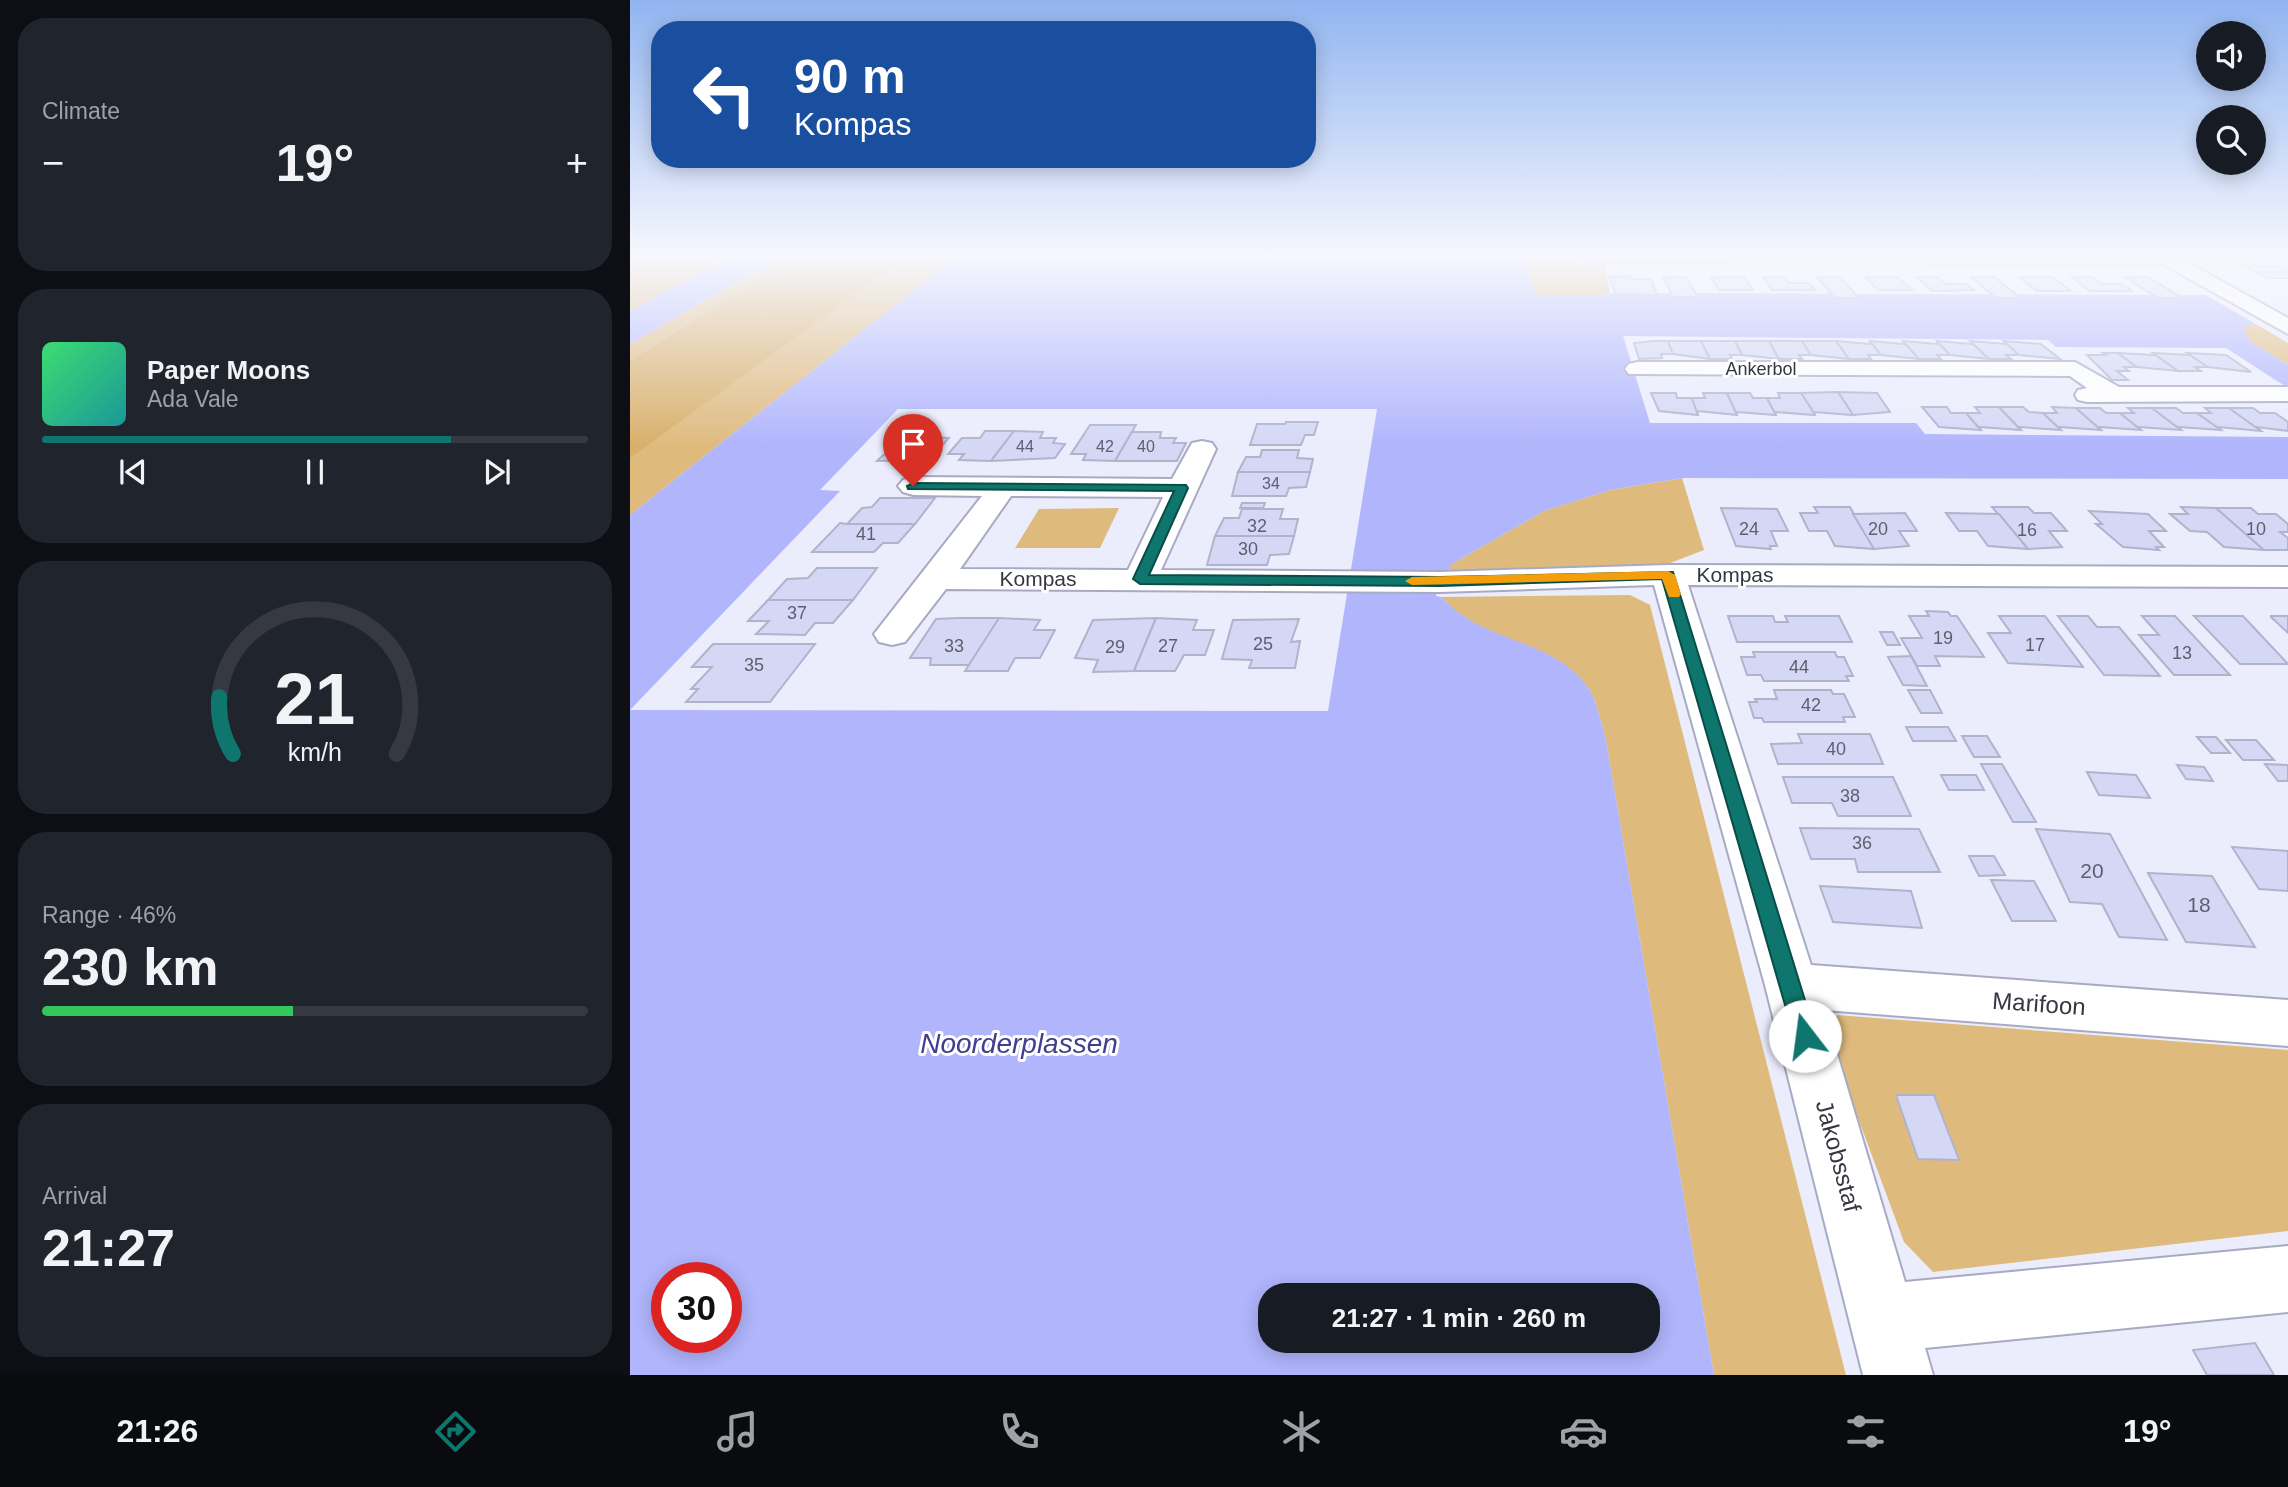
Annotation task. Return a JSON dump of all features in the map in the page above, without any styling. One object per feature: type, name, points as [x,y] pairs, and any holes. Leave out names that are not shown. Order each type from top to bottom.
[{"type":"street","points":[[1884,368],[1905,394]]},
{"type":"street","name":"Ankerbol","points":[[1637,369],[2074,369],[2114,395]]},
{"type":"street","points":[[2058,395],[2286,394]]},
{"type":"street","points":[[1140,579],[1202,449]]},
{"type":"street","points":[[913,486],[1182,488]]},
{"type":"street","points":[[892,634],[1003,487]]},
{"type":"street","name":"Kompas","points":[[936,579],[1440,582],[1668,575],[2288,577]]},
{"type":"street","name":"Jakobsstaf","points":[[1668,575],[1791,985],[1890,1347]]},
{"type":"street","name":"Marifoon","points":[[1791,985],[2288,1023]]},
{"type":"street","points":[[1890,1347],[2288,1279]]},
{"type":"shaded area","points":[[671,320],[876,320],[630,515],[630,344]]},
{"type":"shaded area","points":[[695,320],[819,320],[630,458],[630,361]]},
{"type":"shaded area","points":[[2254,323],[2288,343],[2288,365],[2251,342],[2242,329]]},
{"type":"shaded area","points":[[1682,478],[1704,550],[1665,565],[1447,572],[1452,564],[1544,511],[1610,490]]},
{"type":"shaded area","points":[[1119,508],[1100,548],[1015,548],[1039,509]]},
{"type":"shaded area","points":[[1630,595],[1650,605],[1846,1375],[1714,1375],[1605,735],[1596,705],[1589,689],[1574,672],[1557,660],[1478,625],[1441,597]]},
{"type":"shaded area","points":[[1837,1015],[2288,1050],[2288,1231],[1933,1272],[1904,1242],[1831,1045]]},
{"type":"water","points":[[630,320],[671,320],[630,344]]},
{"type":"water","name":"Noorderplassen","points":[[876,320],[2249,320],[2254,323],[2243,329],[2251,342],[2288,365],[2288,388],[2226,348],[2056,347],[2048,340],[1623,336],[1650,423],[1916,423],[1925,434],[2288,437],[2288,479],[1682,478],[1610,490],[1544,511],[1452,564],[1447,572],[1437,572],[1436,596],[1478,624],[1557,659],[1574,672],[1589,689],[1596,705],[1605,735],[1714,1375],[630,1375],[630,710],[630,515]],"holes":[[[898,409],[1377,409],[1328,711],[630,710],[840,491],[820,490]]]},
{"type":"building","points":[[1668,341],[1673,354],[1661,354],[1662,358],[1639,359],[1634,343]]},
{"type":"building","points":[[1668,341],[1701,341],[1710,359],[1673,354]]},
{"type":"building","points":[[1701,341],[1735,341],[1742,355],[1730,355],[1732,359],[1710,359]]},
{"type":"building","points":[[1735,341],[1769,341],[1779,359],[1742,355]]},
{"type":"building","points":[[1769,341],[1802,341],[1811,355],[1799,355],[1802,359],[1779,359]]},
{"type":"building","points":[[1802,341],[1836,341],[1849,359],[1811,355]]},
{"type":"building","points":[[1836,341],[1871,344],[1870,341],[1881,355],[1868,355],[1871,359],[1849,359]]},
{"type":"building","points":[[1870,341],[1904,344],[1903,341],[1919,359],[1881,355]]},
{"type":"building","points":[[1903,341],[1938,344],[1937,341],[1950,355],[1937,355],[1941,359],[1919,359]]},
{"type":"building","points":[[1937,341],[1972,344],[1970,341],[1989,359],[1950,355]]},
{"type":"building","points":[[1970,341],[2006,344],[2004,341],[2019,355],[2006,355],[2011,359],[1989,359]]},
{"type":"building","points":[[2004,341],[2041,344],[2060,359],[2019,355]]},
{"type":"building","points":[[2103,353],[2118,353],[2137,367],[2124,367],[2129,371],[2117,371],[2128,380],[2112,380],[2087,355],[2106,355]]},
{"type":"building","points":[[2118,353],[2155,355],[2153,353],[2178,371],[2137,367]]},
{"type":"building","points":[[2153,353],[2190,355],[2208,367],[2195,367],[2201,371],[2178,371]]},
{"type":"building","points":[[2187,353],[2226,355],[2251,372],[2208,367]]},
{"type":"building","points":[[1838,392],[1877,393],[1890,412],[1853,415]]},
{"type":"building","points":[[1838,392],[1853,415],[1814,412],[1815,415],[1801,393]]},
{"type":"building","points":[[1651,393],[1676,393],[1677,398],[1692,398],[1698,415],[1659,411]]},
{"type":"building","points":[[1703,393],[1727,393],[1737,415],[1698,411],[1698,415],[1692,398],[1705,398]]},
{"type":"building","points":[[1727,393],[1750,393],[1753,398],[1767,398],[1776,415],[1737,412],[1737,415]]},
{"type":"building","points":[[1778,393],[1801,393],[1815,415],[1775,412],[1776,415],[1767,398],[1780,398]]},
{"type":"building","points":[[1922,407],[1947,407],[1951,413],[1966,413],[1981,430],[1939,427]]},
{"type":"building","points":[[1975,407],[1999,407],[2021,430],[1979,427],[1981,430],[1966,413],[1980,413]]},
{"type":"building","points":[[1999,407],[2023,407],[2029,412],[2043,413],[2061,430],[2019,427],[2021,430]]},
{"type":"building","points":[[2052,407],[2076,408],[2101,430],[2059,427],[2061,430],[2043,413],[2057,413]]},
{"type":"building","points":[[2076,408],[2100,408],[2106,413],[2120,413],[2141,430],[2099,427],[2101,430]]},
{"type":"building","points":[[2128,408],[2152,408],[2181,430],[2138,427],[2141,430],[2120,413],[2134,413]]},
{"type":"building","points":[[2152,408],[2176,408],[2183,413],[2197,413],[2221,430],[2178,427],[2181,430]]},
{"type":"building","points":[[2205,408],[2229,408],[2261,431],[2218,427],[2221,430],[2197,413],[2211,413]]},
{"type":"building","points":[[2229,408],[2253,408],[2260,413],[2275,413],[2288,422],[2288,431],[2257,427],[2261,431]]},
{"type":"building","points":[[1318,422],[1314,435],[1305,435],[1301,445],[1250,445],[1257,424]]},
{"type":"building","points":[[1090,425],[1136,425],[1115,461],[1083,460],[1086,454],[1071,454]]},
{"type":"building","points":[[985,431],[1014,431],[991,461],[959,460],[964,454],[948,454],[962,438],[980,438]]},
{"type":"building","points":[[1014,431],[1043,432],[1040,438],[1056,438],[1053,443],[1065,444],[1055,458],[991,461]]},
{"type":"building","points":[[1132,432],[1161,432],[1160,438],[1176,438],[1173,443],[1186,443],[1177,461],[1115,461]]},
{"type":"building","points":[[900,433],[932,433],[928,437],[949,438],[929,460],[877,461],[892,447],[886,447]]},
{"type":"building","points":[[1262,450],[1299,450],[1297,458],[1313,459],[1310,472],[1238,472],[1246,457],[1260,457]]},
{"type":"building","points":[[1238,472],[1310,472],[1306,487],[1289,488],[1286,496],[1232,496]]},
{"type":"building","points":[[880,498],[935,498],[915,524],[847,524],[862,508],[872,507]]},
{"type":"building","points":[[1242,503],[1265,503],[1263,508],[1240,508]]},
{"type":"building","points":[[1814,507],[1850,507],[1874,549],[1835,546],[1827,531],[1809,531],[1800,513],[1818,513]]},
{"type":"building","points":[[1992,507],[2028,507],[2034,513],[2051,513],[2067,531],[2049,531],[2062,547],[2028,549]]},
{"type":"building","points":[[2181,507],[2216,508],[2264,550],[2224,547],[2207,532],[2190,531],[2170,514],[2188,514]]},
{"type":"building","points":[[1721,508],[1777,509],[1788,531],[1771,531],[1777,546],[1770,546],[1771,549],[1736,546]]},
{"type":"building","points":[[2216,508],[2251,508],[2258,514],[2276,514],[2288,524],[2288,532],[2280,532],[2288,538],[2288,550],[2264,550]]},
{"type":"building","points":[[1242,509],[1283,509],[1280,519],[1298,519],[1294,536],[1215,536],[1224,518],[1239,518]]},
{"type":"building","points":[[2089,511],[2148,514],[2166,531],[2149,531],[2164,547],[2156,547],[2159,550],[2123,547],[2096,524],[2102,524]]},
{"type":"building","points":[[1905,513],[1917,531],[1899,531],[1909,546],[1874,549],[1853,514]]},
{"type":"building","points":[[1946,513],[1999,514],[2028,549],[1988,546],[1977,531],[1959,531]]},
{"type":"building","points":[[840,523],[915,524],[898,543],[883,543],[874,552],[812,552]]},
{"type":"building","points":[[1215,536],[1294,536],[1289,554],[1270,555],[1267,565],[1207,565]]},
{"type":"building","points":[[817,568],[877,568],[853,600],[768,600],[787,579],[808,578]]},
{"type":"building","points":[[768,600],[853,600],[833,623],[815,623],[805,635],[756,634],[769,621],[748,621]]},
{"type":"building","points":[[1926,611],[1948,612],[1951,616],[1957,616],[1984,657],[1935,656],[1940,666],[1917,666],[1901,638],[1922,638],[1909,616],[1929,616]]},
{"type":"building","points":[[1728,616],[1773,616],[1775,622],[1788,622],[1785,616],[1839,616],[1852,642],[1737,642]]},
{"type":"building","points":[[1999,616],[2045,616],[2083,667],[2008,663],[1988,633],[2011,633]]},
{"type":"building","points":[[2058,616],[2088,616],[2097,627],[2119,627],[2160,676],[2104,675]]},
{"type":"building","points":[[2142,616],[2175,616],[2230,675],[2174,675],[2139,635],[2159,635]]},
{"type":"building","points":[[2194,616],[2243,616],[2288,664],[2240,664]]},
{"type":"building","points":[[2288,616],[2288,633],[2271,617]]},
{"type":"building","points":[[999,618],[971,665],[930,665],[931,658],[910,658],[936,619]]},
{"type":"building","points":[[999,618],[1040,620],[1034,630],[1055,630],[1040,658],[1015,658],[1008,671],[965,671]]},
{"type":"building","points":[[1156,618],[1134,671],[1093,672],[1098,660],[1075,658],[1093,620]]},
{"type":"building","points":[[1156,618],[1197,620],[1193,630],[1214,630],[1205,655],[1184,655],[1175,671],[1134,671]]},
{"type":"building","points":[[1299,619],[1291,642],[1300,641],[1295,668],[1249,668],[1252,660],[1222,659],[1233,620]]},
{"type":"building","points":[[1880,632],[1893,632],[1900,645],[1887,645]]},
{"type":"building","points":[[713,644],[815,644],[770,702],[686,702],[698,689],[691,689],[712,667],[692,667]]},
{"type":"building","points":[[1753,652],[1835,652],[1837,657],[1844,657],[1853,676],[1846,676],[1849,681],[1764,681],[1761,675],[1747,675],[1741,657],[1755,657]]},
{"type":"building","points":[[1911,656],[1927,686],[1903,685],[1888,657]]},
{"type":"building","points":[[1774,690],[1831,690],[1833,694],[1844,694],[1855,717],[1843,717],[1845,722],[1764,722],[1762,718],[1754,718],[1749,702],[1757,702],[1755,699],[1777,699]]},
{"type":"building","points":[[1908,690],[1930,690],[1942,713],[1921,713]]},
{"type":"building","points":[[1906,727],[1948,727],[1956,741],[1913,741]]},
{"type":"building","points":[[1798,734],[1870,734],[1883,764],[1778,764],[1771,744],[1802,743]]},
{"type":"building","points":[[1962,736],[1987,736],[2000,757],[1974,757]]},
{"type":"building","points":[[2197,737],[2216,737],[2230,753],[2211,753]]},
{"type":"building","points":[[2226,740],[2256,740],[2274,760],[2243,760]]},
{"type":"building","points":[[1981,764],[2002,764],[2036,822],[2013,822]]},
{"type":"building","points":[[2265,764],[2288,765],[2288,781],[2278,781]]},
{"type":"building","points":[[2177,765],[2204,767],[2213,781],[2186,779]]},
{"type":"building","points":[[2087,772],[2136,775],[2150,798],[2099,795]]},
{"type":"building","points":[[1941,775],[1976,775],[1984,790],[1949,790]]},
{"type":"building","points":[[1783,777],[1893,777],[1911,816],[1838,816],[1832,803],[1792,803]]},
{"type":"building","points":[[1800,828],[1919,829],[1940,872],[1858,872],[1855,859],[1811,859]]},
{"type":"building","points":[[2036,829],[2110,834],[2167,940],[2119,937],[2102,904],[2070,902]]},
{"type":"building","points":[[2232,847],[2288,851],[2288,891],[2259,889]]},
{"type":"building","points":[[1969,856],[1994,856],[2005,875],[1979,876]]},
{"type":"building","points":[[2148,873],[2212,876],[2255,947],[2186,942]]},
{"type":"building","points":[[1991,880],[2034,881],[2056,921],[2012,921]]},
{"type":"building","points":[[1820,886],[1911,891],[1922,928],[1833,922]]},
{"type":"building","points":[[1896,1095],[1934,1095],[1959,1160],[1918,1159]]},
{"type":"building","points":[[2255,1343],[2274,1375],[2207,1375],[2193,1350]]},
{"type":"slow traffic","points":[[1412,581],[1668,575],[1674,594]]},
{"type":"route","points":[[913,486],[1182,488],[1140,579],[1440,582],[1668,575],[1805,1036]]}]
